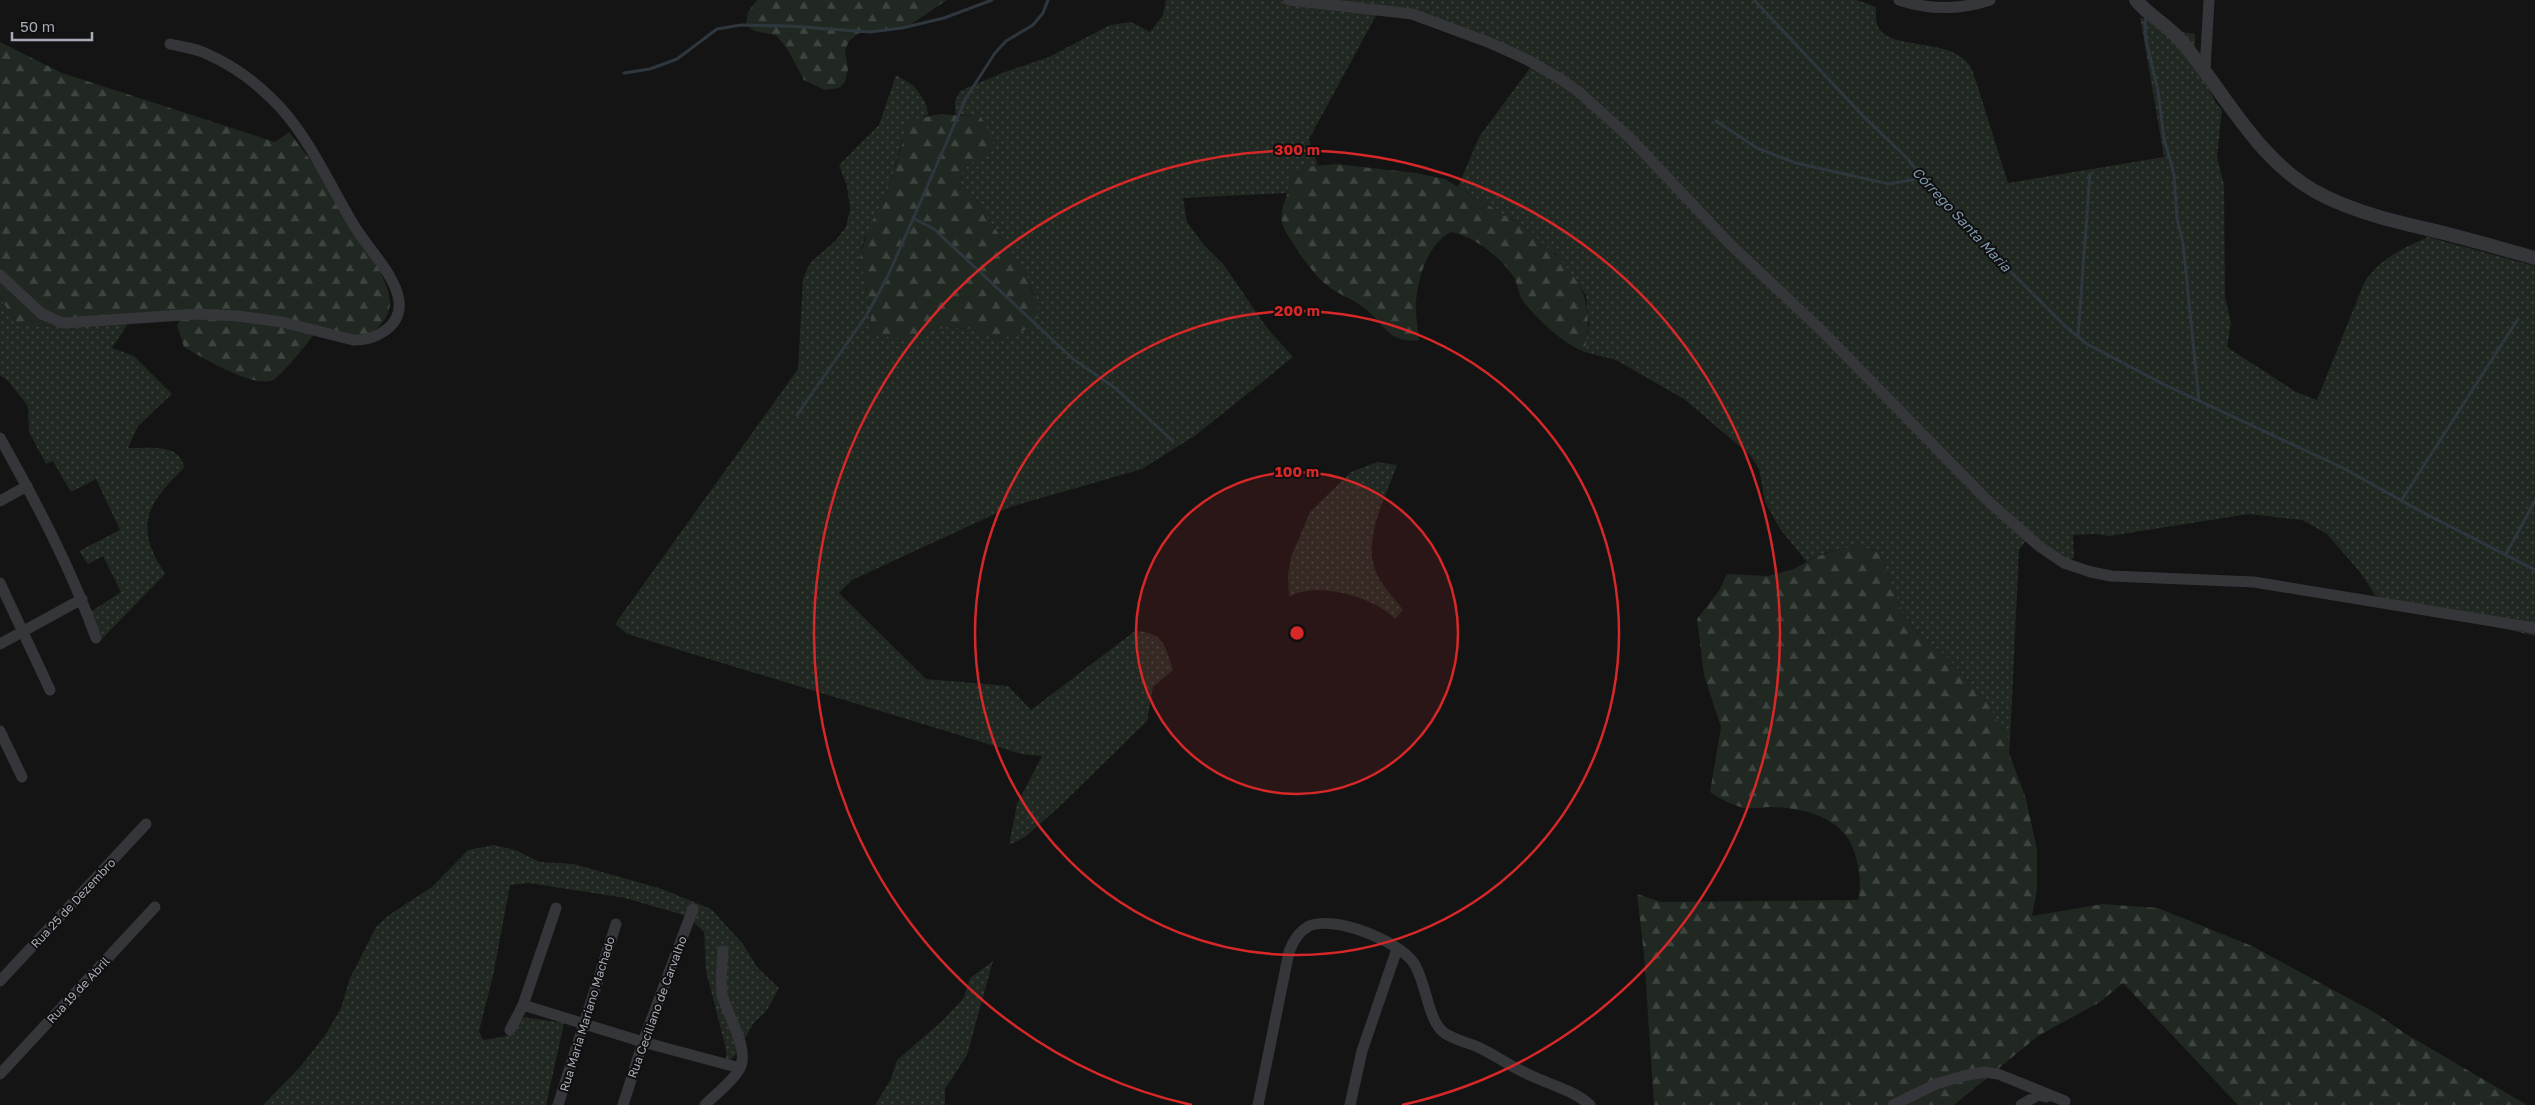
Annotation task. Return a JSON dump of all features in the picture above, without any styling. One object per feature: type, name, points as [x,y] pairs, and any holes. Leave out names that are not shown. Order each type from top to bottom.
[{"type":"street","points":[[1289,0],[1412,14],[1481,39],[1528,60],[1572,88],[1631,139],[1730,244],[1823,332],[1987,500],[2039,546],[2064,563],[2111,576],[2254,582],[2535,628]]},
{"type":"street","points":[[1899,0],[1918,6],[1943,8],[1990,0]]},
{"type":"street","points":[[2205,70],[2209,0]]},
{"type":"street","points":[[2139,4],[2180,39],[2205,70],[2232,111],[2256,140],[2284,167],[2322,196],[2386,219],[2535,258]]},
{"type":"street","points":[[0,275],[42,314],[64,322],[197,314],[238,316],[282,322],[336,336],[365,341],[377,337],[388,329],[396,316],[400,304],[397,292],[355,228],[308,146],[274,100],[255,84],[206,53],[170,44]]},
{"type":"street","points":[[0,438],[27,486],[82,599],[96,638]]},
{"type":"street","points":[[0,500],[27,486]]},
{"type":"street","points":[[0,583],[50,690]]},
{"type":"street","points":[[0,644],[82,599]]},
{"type":"street","points":[[1,733],[22,777]]},
{"type":"street","name":"Rua 25 de Dezembro","points":[[0,981],[146,824]]},
{"type":"street","name":"Rua 19 de Abril","points":[[0,1074],[155,907]]},
{"type":"street","points":[[510,1030],[523,1005],[556,908]]},
{"type":"street","name":"Rua Ceciliano de Carvalho","points":[[623,1105],[643,1042],[693,908]]},
{"type":"street","name":"Rua Maria Mariano Machado","points":[[558,1105],[583,1022],[616,924]]},
{"type":"street","points":[[1258,1105],[1288,952],[1299,933],[1310,926],[1331,924],[1365,932],[1397,948],[1408,956],[1420,972],[1433,1014],[1442,1031],[1579,1097],[1590,1105]]},
{"type":"street","points":[[1350,1105],[1362,1051],[1397,948]]},
{"type":"street","points":[[705,1105],[740,1068],[742,1058],[740,1042],[722,994],[723,951]]},
{"type":"street","points":[[523,1005],[643,1042],[740,1068]]},
{"type":"street","points":[[1893,1105],[1936,1084],[1984,1072],[1998,1074],[2067,1103]]},
{"type":"street","points":[[2021,1105],[2038,1095],[2067,1103]]},
{"type":"green space","points":[[757,0],[947,0],[907,27],[888,31],[859,33],[849,41],[845,50],[848,69],[845,82],[839,88],[825,90],[804,80],[788,50],[776,35],[754,31],[746,24],[748,12]]},
{"type":"green space","points":[[1166,0],[1857,0],[1876,7],[1877,24],[1880,30],[1887,36],[1946,50],[1957,54],[1967,63],[1975,78],[2008,183],[2164,157],[2140,17],[2161,28],[2195,34],[2195,60],[2216,103],[2222,110],[2217,157],[2224,185],[2225,297],[2231,323],[2227,347],[2296,392],[2317,400],[2364,283],[2377,267],[2392,255],[2428,237],[2535,266],[2535,636],[2388,601],[2375,595],[2360,572],[2327,534],[2302,520],[2249,514],[2109,536],[2095,534],[2073,535],[2074,557],[2069,562],[2029,537],[2019,550],[2010,742],[1984,698],[1945,655],[1919,634],[1903,613],[1879,551],[1860,548],[1842,549],[1824,554],[1807,562],[1780,529],[1765,502],[1759,469],[1750,455],[1684,399],[1616,360],[1585,352],[1589,323],[1586,295],[1556,254],[1542,245],[1532,232],[1458,187],[1479,137],[1530,68],[1475,41],[1418,21],[1379,10],[1309,139],[1318,166],[1304,167],[1292,180],[1287,193],[1183,198],[1187,222],[1203,244],[1224,265],[1267,328],[1293,357],[1196,435],[1142,469],[1010,507],[852,580],[839,593],[926,679],[1008,686],[1031,710],[1135,631],[1152,634],[1162,642],[1173,670],[1153,687],[1147,721],[1059,807],[1025,837],[1009,845],[1017,804],[1042,756],[1021,754],[627,634],[615,624],[798,369],[803,279],[810,263],[836,240],[846,227],[850,209],[847,186],[839,165],[879,125],[896,75],[914,86],[926,103],[928,115],[924,116],[902,141],[889,188],[864,240],[860,257],[871,311],[870,335],[946,327],[973,329],[996,339],[1034,295],[1026,274],[969,190],[958,184],[965,167],[989,152],[981,117],[955,114],[955,101],[960,91],[1002,73],[1049,57],[1110,25],[1131,22],[1150,32],[1163,15]]},
{"type":"green space","points":[[0,42],[62,73],[275,142],[289,132],[314,165],[364,241],[387,287],[390,308],[386,318],[365,338],[316,331],[283,372],[273,380],[264,382],[228,371],[184,347],[177,325],[181,318],[59,327],[32,327],[17,323],[0,298]]},
{"type":"green space","points":[[941,114],[981,117],[994,140],[989,152],[965,167],[958,184],[969,190],[1026,274],[1039,311],[1031,327],[1014,335],[996,339],[973,329],[946,327],[906,339],[870,335],[871,311],[860,257],[868,230],[889,188],[909,120]]},
{"type":"green space","points":[[1336,164],[1416,173],[1445,179],[1532,232],[1567,268],[1581,289],[1585,300],[1588,323],[1585,352],[1559,337],[1536,316],[1521,298],[1513,276],[1501,261],[1477,242],[1451,232],[1436,244],[1430,253],[1419,282],[1416,316],[1419,340],[1400,339],[1393,336],[1363,307],[1333,290],[1319,279],[1294,245],[1282,223],[1282,210],[1290,185],[1291,172],[1304,167]]},
{"type":"green space","points":[[0,298],[17,323],[129,322],[112,348],[134,356],[172,394],[138,426],[128,448],[153,448],[170,451],[177,454],[184,468],[161,493],[153,505],[149,517],[147,529],[150,542],[155,557],[165,574],[98,643],[89,613],[121,592],[103,556],[88,564],[79,551],[120,530],[96,479],[71,492],[53,461],[46,464],[29,432],[28,406],[8,381],[0,375]]},
{"type":"green space","points":[[1377,462],[1397,465],[1377,518],[1372,546],[1372,560],[1381,582],[1403,610],[1395,619],[1373,604],[1359,598],[1329,591],[1314,590],[1300,592],[1289,597],[1288,575],[1291,557],[1310,512],[1351,472]]},
{"type":"green space","points":[[1858,546],[1879,551],[1903,613],[1919,634],[1945,655],[1984,698],[2010,742],[2009,753],[2026,799],[2037,850],[2037,889],[2032,916],[2103,904],[2158,908],[2252,946],[2374,1012],[2406,1034],[2527,1105],[2238,1105],[2123,983],[2100,1002],[2038,1036],[1954,1105],[1654,1105],[1644,954],[1637,894],[1661,902],[1858,900],[1860,889],[1859,871],[1855,854],[1850,842],[1833,824],[1822,817],[1797,810],[1771,807],[1744,808],[1726,802],[1710,792],[1721,727],[1704,675],[1697,619],[1719,591],[1727,574],[1768,576],[1794,569],[1816,557],[1835,550]]},
{"type":"green space","points":[[494,845],[515,850],[540,862],[574,864],[662,889],[711,909],[743,944],[757,967],[779,988],[767,1010],[753,1024],[737,1053],[726,1065],[726,1049],[706,971],[704,932],[687,916],[625,898],[529,883],[510,885],[493,976],[479,1031],[483,1040],[507,1036],[523,1017],[564,1023],[546,1105],[263,1105],[300,1067],[326,1034],[341,1008],[350,978],[376,927],[389,915],[432,887],[468,850]]},
{"type":"green space","points":[[993,961],[967,1055],[945,1089],[945,1105],[875,1105],[891,1079],[897,1060],[941,1022],[963,999],[970,978]]},
{"type":"waterway","points":[[624,73],[650,69],[677,59],[717,29],[741,25],[789,26],[870,32],[902,28],[944,18],[992,0]]},
{"type":"waterway","points":[[797,415],[866,316],[887,278],[966,98],[995,53],[1006,41],[1033,25],[1043,13],[1048,0]]},
{"type":"waterway","name":"Córrego Santa Maria","points":[[1754,0],[1865,118],[1907,158],[1932,190],[1985,246],[2064,325],[2087,344],[2161,383],[2343,468],[2424,513],[2535,570]]},
{"type":"waterway","points":[[2146,16],[2146,40],[2158,91],[2164,138],[2174,175],[2177,219],[2183,243],[2199,401]]},
{"type":"waterway","points":[[1716,121],[1757,148],[1796,163],[1889,184],[1922,178]]},
{"type":"waterway","points":[[2078,336],[2090,174]]},
{"type":"waterway","points":[[913,218],[934,229],[1073,359],[1115,388],[1173,441]]},
{"type":"waterway","points":[[2401,501],[2518,319]]},
{"type":"waterway","points":[[2506,554],[2535,501]]}]
